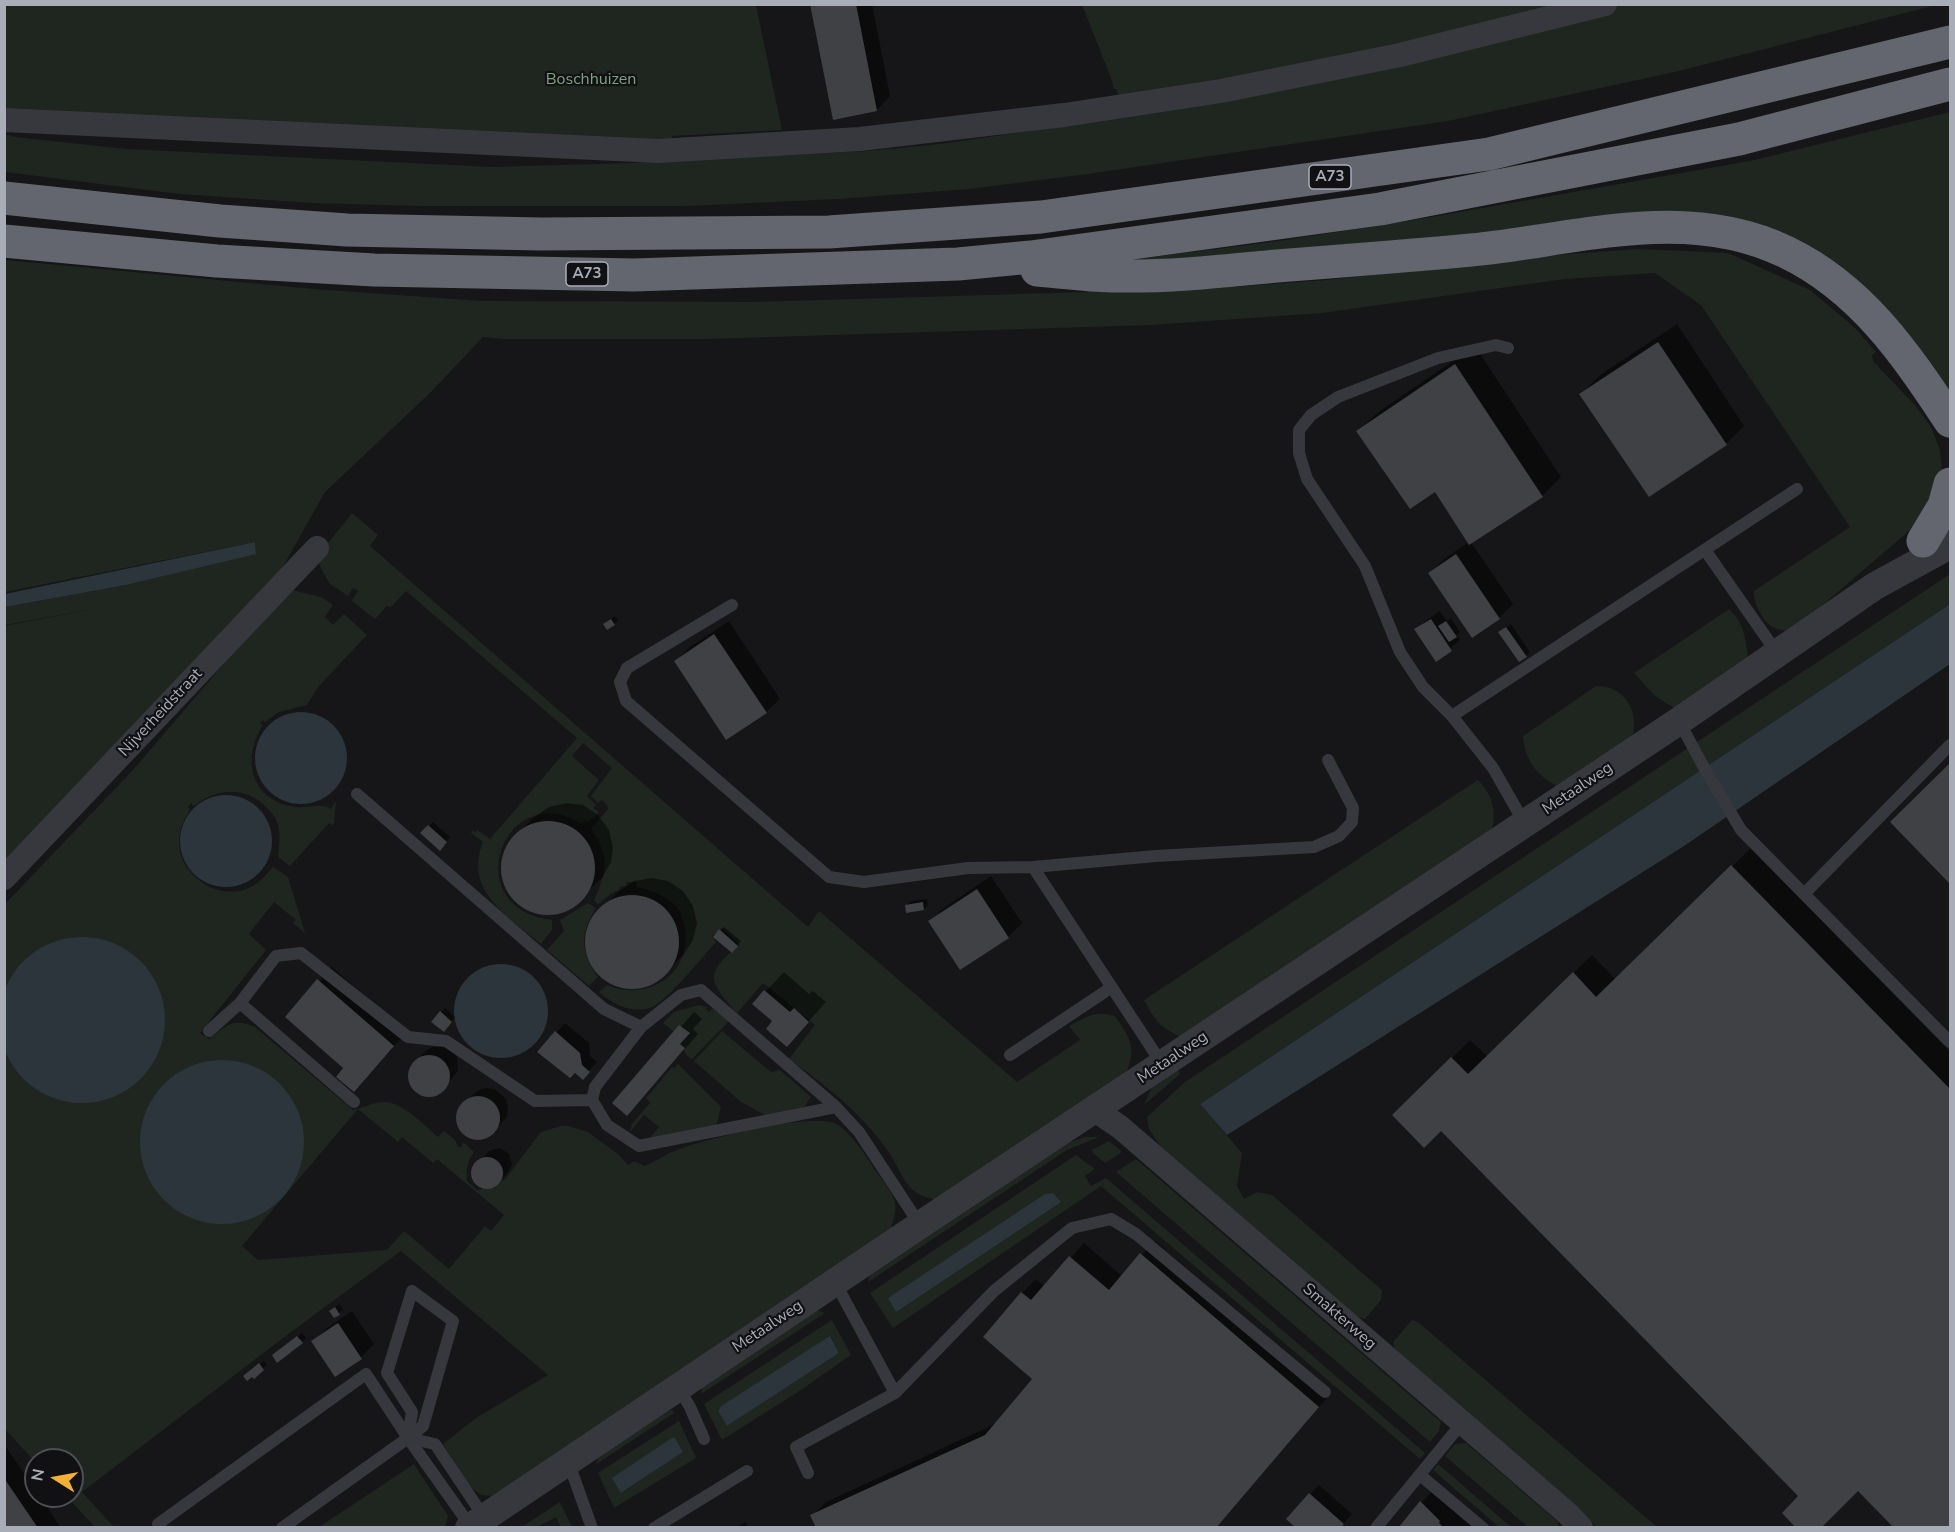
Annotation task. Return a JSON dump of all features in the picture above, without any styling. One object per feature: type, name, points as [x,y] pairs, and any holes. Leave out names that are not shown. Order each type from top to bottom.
[{"type":"highway","name":"A73","points":[[4,198],[220,221],[335,230],[541,234],[829,232],[1041,217],[1489,154],[1950,42]]},
{"type":"highway","name":"A73","points":[[4,241],[217,261],[374,270],[634,275],[958,264],[1031,257],[1380,210],[1739,139],[1950,84]]},
{"type":"highway","name":"A73","points":[[958,264],[1118,276],[1219,271],[1474,250],[1637,228],[1672,226],[1707,228],[1742,235],[1785,251],[1823,272],[1855,297],[1880,322],[1909,358],[1950,421]]},
{"type":"highway","points":[[1937,543],[1950,484]]},
{"type":"street","points":[[4,120],[658,151],[860,139],[1064,115],[1221,91],[1400,55],[1605,4]]},
{"type":"street","name":"Metaalweg","points":[[475,1524],[920,1225],[1679,721],[1937,543],[1950,517]]},
{"type":"street","name":"Nijverheidstraat","points":[[4,878],[317,548]]},
{"type":"street","name":"Smakterweg","points":[[1095,1110],[1129,1135],[1581,1527]]},
{"type":"lane","points":[[1509,348],[1496,345],[1438,357],[1338,397],[1311,415],[1299,430],[1299,453],[1307,479],[1365,566],[1401,652],[1423,687],[1452,716],[1493,768],[1525,824]]},
{"type":"lane","points":[[1452,716],[1797,489]]},
{"type":"lane","points":[[1705,550],[1777,653]]},
{"type":"lane","points":[[732,605],[627,668],[620,682],[626,701],[829,877],[864,882],[968,868],[1033,867],[1156,856],[1314,847],[1339,836],[1352,822],[1353,808],[1328,760]]},
{"type":"lane","points":[[1679,721],[1701,764],[1741,830],[1950,1042]]},
{"type":"lane","points":[[1804,894],[1950,745]]},
{"type":"lane","points":[[357,794],[604,1009],[641,1027]]},
{"type":"lane","points":[[1033,867],[1163,1065]]},
{"type":"lane","points":[[209,1031],[240,1003],[276,956],[301,952],[408,1037],[446,1041],[536,1101],[592,1100]]},
{"type":"lane","points":[[1010,1056],[1112,987]]},
{"type":"lane","points":[[836,1107],[639,1146],[607,1125],[592,1100],[595,1087],[641,1027],[681,995],[701,990],[836,1107],[859,1132],[920,1225]]},
{"type":"lane","points":[[240,1003],[354,1102]]},
{"type":"lane","points":[[808,1473],[796,1446],[896,1393],[994,1291],[1072,1228],[1110,1219],[1136,1234],[1325,1392]]},
{"type":"lane","points":[[835,1282],[896,1393]]},
{"type":"lane","points":[[282,1527],[408,1438],[423,1426],[453,1321],[412,1291],[387,1373],[412,1412],[408,1438]]},
{"type":"lane","points":[[161,1527],[158,1524],[366,1374],[408,1438],[475,1524]]},
{"type":"lane","points":[[678,1388],[690,1407],[704,1439]]},
{"type":"lane","points":[[1376,1527],[1462,1423]]},
{"type":"lane","points":[[408,1438],[435,1444],[475,1524]]},
{"type":"lane","points":[[568,1461],[592,1527]]},
{"type":"lane","points":[[654,1527],[747,1471]]},
{"type":"lane","points":[[1420,1475],[1483,1527]]},
{"type":"green space","name":"Boschhuizen","points":[[4,5],[756,5],[782,130],[672,136],[672,160],[5,130]]},
{"type":"green space","points":[[1082,5],[1936,5],[1679,71],[1448,121],[1088,174],[969,189],[838,199],[686,206],[422,206],[313,203],[179,194],[5,172],[4,134],[126,149],[491,167],[632,163],[867,151],[940,144],[1037,130],[1125,113]]},
{"type":"green space","points":[[1950,112],[1950,411],[1771,235],[1074,267],[1279,241],[1414,220],[1750,161]]},
{"type":"green space","points":[[1638,249],[1728,253],[1810,290],[1854,327],[1876,352],[1872,355],[1873,361],[1915,405],[1931,427],[1940,450],[1942,470],[1923,519],[1791,632],[1768,623],[1761,615],[1754,591],[1850,527],[1701,305],[1655,273],[1565,279],[1322,313],[1151,325],[706,339],[504,339],[483,337],[430,393],[325,492],[280,572],[5,866],[5,626],[93,609],[5,625],[5,607],[126,585],[256,553],[255,542],[5,592],[5,260],[314,289],[481,301],[756,302],[1219,288],[1327,280],[1555,255]]},
{"type":"green space","points":[[352,513],[378,535],[370,546],[808,927],[819,911],[1017,1082],[1080,1040],[1069,1026],[1096,1014],[1115,1016],[1128,1037],[1132,1051],[1125,1075],[943,1201],[916,1193],[906,1182],[878,1137],[855,1112],[789,1059],[815,1025],[763,983],[737,1013],[720,993],[714,978],[715,971],[720,963],[740,945],[722,928],[712,936],[716,942],[674,989],[657,1004],[650,1008],[629,1009],[605,997],[599,992],[607,985],[623,990],[638,990],[653,986],[665,979],[676,969],[683,956],[686,941],[684,924],[676,906],[661,895],[637,887],[636,882],[627,882],[626,886],[620,887],[598,904],[594,900],[602,881],[604,856],[591,829],[609,808],[602,800],[598,803],[591,796],[612,768],[583,743],[572,756],[599,780],[587,796],[596,805],[593,808],[599,812],[594,819],[591,818],[588,822],[585,820],[582,824],[554,814],[530,817],[512,830],[501,850],[498,872],[505,894],[522,911],[552,920],[552,930],[541,944],[503,913],[484,889],[479,875],[478,859],[483,842],[471,833],[473,830],[476,833],[477,830],[490,839],[577,738],[406,591],[391,607],[387,606],[375,619],[352,601],[358,591],[353,588],[348,596],[329,583],[316,558]]},
{"type":"green space","points":[[1950,574],[1950,604],[1200,1104],[1242,1153],[1237,1186],[1244,1199],[1257,1192],[1272,1195],[1382,1290],[1381,1300],[1365,1319],[1352,1315],[1161,1147],[1149,1129],[1147,1117],[1185,1082]]},
{"type":"green space","points":[[288,589],[321,597],[333,605],[325,617],[333,625],[344,614],[367,635],[318,687],[307,705],[279,712],[260,723],[263,725],[256,738],[252,764],[254,776],[260,787],[268,796],[280,803],[295,807],[322,806],[331,809],[336,801],[334,823],[332,825],[329,823],[290,866],[278,857],[279,829],[270,811],[251,796],[242,793],[222,793],[213,795],[194,806],[191,803],[179,840],[182,859],[187,867],[194,876],[215,889],[229,892],[244,890],[258,882],[273,867],[288,877],[305,933],[293,923],[296,920],[274,902],[249,934],[266,950],[200,1033],[209,1039],[230,1024],[241,1023],[255,1027],[353,1110],[386,1102],[414,1116],[438,1137],[444,1131],[455,1140],[458,1147],[461,1147],[463,1142],[474,1152],[468,1166],[467,1181],[477,1190],[495,1187],[506,1178],[541,1132],[561,1126],[588,1132],[619,1155],[628,1165],[634,1161],[645,1166],[677,1150],[732,1134],[803,1121],[834,1123],[845,1130],[856,1142],[894,1198],[895,1211],[888,1238],[494,1496],[481,1495],[469,1486],[443,1444],[476,1418],[548,1375],[401,1251],[84,1490],[84,1448],[24,1448],[24,1450],[5,1429],[5,904],[133,770]],"holes":[[[358,1109],[398,1142],[402,1137],[433,1163],[437,1159],[504,1215],[491,1231],[485,1226],[449,1269],[404,1231],[387,1250],[258,1260],[242,1246]]]},
{"type":"green space","points":[[1729,609],[1741,626],[1748,660],[1676,709],[1655,696],[1634,673]]},
{"type":"green space","points":[[1596,686],[1615,690],[1628,702],[1634,718],[1632,738],[1559,787],[1538,773],[1526,753],[1523,736]]},
{"type":"green space","points":[[1478,780],[1492,803],[1494,816],[1492,831],[1181,1037],[1167,1030],[1155,1018],[1144,1000]]},
{"type":"green space","points":[[588,903],[596,908],[587,927],[585,951],[598,977],[589,986],[547,950],[564,931],[560,920]]},
{"type":"green space","points":[[699,1005],[707,1007],[709,1012],[712,1008],[729,1021],[692,1059],[687,1056],[674,1032],[663,1023],[674,1012]]},
{"type":"green space","points":[[722,1031],[771,1072],[780,1070],[811,1097],[804,1107],[767,1116],[741,1102],[694,1061]]},
{"type":"green space","points":[[678,1064],[721,1107],[716,1127],[649,1139],[659,1127],[644,1115],[630,1132],[632,1124],[650,1103],[646,1098],[672,1067]]},
{"type":"green space","points":[[1176,1066],[1180,1074],[1144,1105],[1152,1087]]},
{"type":"green space","points":[[1086,1137],[1099,1137],[1067,1150],[868,1282],[871,1271],[1070,1142]]},
{"type":"green space","points":[[1109,1141],[1122,1152],[1105,1163],[1092,1150]]},
{"type":"green space","points":[[1076,1155],[1095,1169],[1085,1176],[1091,1186],[1106,1178],[1425,1453],[1420,1459],[1101,1186],[893,1328],[870,1293]]},
{"type":"green space","points":[[1136,1159],[1441,1422],[1439,1431],[1430,1442],[1116,1172]]},
{"type":"green space","points":[[813,1309],[825,1313],[701,1394],[702,1388]]},
{"type":"green space","points":[[832,1320],[851,1355],[722,1440],[704,1404]],"holes":[[[831,1337],[839,1353],[727,1426],[718,1411],[721,1406]]]},
{"type":"green space","points":[[1412,1320],[1418,1322],[1657,1527],[1597,1527],[1396,1353],[1393,1342]]},
{"type":"green space","points":[[663,1409],[672,1410],[674,1413],[595,1465],[599,1457]]},
{"type":"green space","points":[[679,1421],[696,1458],[614,1508],[598,1473]],"holes":[[[675,1439],[682,1452],[622,1493]]]},
{"type":"green space","points":[[1466,1443],[1558,1522],[1558,1527],[1528,1527],[1445,1456],[1455,1444]]},
{"type":"green space","points":[[414,1464],[448,1516],[445,1527],[319,1527]]},
{"type":"green space","points":[[1438,1464],[1511,1527],[1499,1527],[1433,1470]]},
{"type":"green space","points":[[84,1494],[114,1527],[95,1527],[77,1508],[84,1508]]},
{"type":"green space","points":[[560,1502],[572,1527],[561,1527],[556,1517],[537,1527],[520,1528]]},
{"type":"shaded area","points":[[255,542],[256,554],[126,585],[5,607],[5,594]]},
{"type":"shaded area","points":[[1950,604],[1950,664],[1684,846],[1227,1135],[1200,1104]]},
{"type":"shaded area","points":[[301,712],[319,716],[333,726],[343,740],[347,758],[343,776],[333,790],[319,800],[301,804],[283,800],[269,790],[259,776],[255,758],[259,740],[269,726],[283,716]]},
{"type":"shaded area","points":[[226,795],[243,799],[258,809],[268,824],[272,841],[268,858],[258,873],[243,883],[226,887],[209,883],[194,873],[184,858],[180,841],[184,824],[194,809],[209,799]]},
{"type":"shaded area","points":[[82,937],[98,938],[114,943],[141,961],[159,988],[164,1004],[164,1036],[159,1052],[141,1079],[114,1097],[98,1102],[82,1103],[66,1102],[50,1097],[23,1079],[5,1052],[0,1036],[-1,1020],[0,1004],[5,988],[23,961],[50,943],[66,938]]},
{"type":"shaded area","points":[[501,964],[519,968],[534,978],[544,993],[548,1011],[544,1029],[534,1044],[519,1054],[501,1058],[483,1054],[468,1044],[458,1029],[454,1011],[458,993],[468,978],[483,968]]},
{"type":"shaded area","points":[[222,1060],[253,1067],[280,1084],[297,1111],[304,1142],[297,1173],[280,1200],[253,1217],[222,1224],[191,1217],[164,1200],[147,1173],[140,1142],[147,1111],[164,1084],[191,1067]]},
{"type":"shaded area","points":[[1053,1193],[1061,1202],[896,1312],[888,1298],[1045,1194]]},
{"type":"shaded area","points":[[830,1336],[839,1353],[727,1426],[718,1411],[721,1406]]},
{"type":"shaded area","points":[[675,1438],[683,1452],[621,1493],[612,1478]]},
{"type":"building","points":[[810,4],[856,4],[877,111],[833,120]]},
{"type":"building","points":[[1658,342],[1727,445],[1649,497],[1579,394]]},
{"type":"building","points":[[1455,364],[1543,497],[1469,545],[1435,492],[1410,509],[1356,431]]},
{"type":"building","points":[[1456,554],[1500,619],[1472,638],[1428,573]]},
{"type":"building","points":[[611,619],[615,625],[607,630],[603,624]]},
{"type":"building","points":[[1431,619],[1452,651],[1436,662],[1414,629]]},
{"type":"building","points":[[1446,621],[1457,637],[1449,642],[1438,626]]},
{"type":"building","points":[[1506,627],[1527,657],[1519,662],[1498,632]]},
{"type":"building","points":[[714,634],[767,713],[726,740],[674,661]]},
{"type":"building","points":[[1950,763],[1950,884],[1890,822]]},
{"type":"building","points":[[548,821],[566,825],[581,835],[591,850],[595,868],[591,886],[581,901],[566,911],[548,915],[530,911],[515,901],[505,886],[501,868],[505,850],[515,835],[530,825]]},
{"type":"building","points":[[428,825],[447,842],[440,851],[420,833]]},
{"type":"building","points":[[1731,865],[1950,1089],[1950,1528],[1894,1528],[1858,1491],[1821,1528],[1796,1528],[1782,1513],[1798,1496],[1441,1131],[1424,1148],[1392,1115],[1451,1057],[1468,1074],[1573,972],[1596,997]]},
{"type":"building","points":[[977,889],[1009,938],[960,970],[928,921]]},
{"type":"building","points":[[632,895],[650,899],[665,909],[675,924],[679,942],[675,960],[665,975],[650,985],[632,989],[614,985],[599,975],[589,960],[585,942],[589,924],[599,909],[614,899]]},
{"type":"building","points":[[923,902],[924,910],[906,913],[905,905]]},
{"type":"building","points":[[719,929],[738,946],[732,953],[713,937]]},
{"type":"building","points":[[317,979],[394,1046],[354,1092],[336,1077],[343,1068],[285,1017]]},
{"type":"building","points":[[764,990],[790,1012],[794,1008],[809,1022],[787,1047],[766,1029],[772,1021],[752,1004]]},
{"type":"building","points":[[440,1011],[452,1022],[444,1032],[431,1022]]},
{"type":"building","points":[[679,1025],[690,1033],[680,1044],[685,1048],[627,1116],[612,1103]]},
{"type":"building","points":[[555,1031],[580,1053],[582,1065],[590,1072],[583,1080],[575,1073],[570,1078],[537,1052]]},
{"type":"building","points":[[429,1055],[437,1056],[444,1061],[449,1068],[449,1084],[444,1091],[437,1096],[429,1097],[421,1096],[414,1091],[409,1084],[408,1076],[409,1068],[414,1061],[421,1056]]},
{"type":"building","points":[[478,1096],[494,1102],[500,1118],[494,1134],[478,1140],[462,1134],[456,1118],[462,1102]]},
{"type":"building","points":[[487,1157],[498,1162],[503,1173],[498,1184],[487,1189],[476,1184],[471,1173],[476,1162]]},
{"type":"building","points":[[1140,1253],[1319,1407],[1216,1528],[816,1528],[810,1515],[985,1435],[1032,1379],[983,1337],[1021,1292],[1031,1300],[1069,1256],[1109,1290]]},
{"type":"building","points":[[335,1307],[340,1315],[334,1318],[329,1311]]},
{"type":"building","points":[[338,1323],[362,1359],[335,1377],[311,1341]]},
{"type":"building","points":[[297,1336],[303,1343],[277,1363],[272,1355]]},
{"type":"building","points":[[259,1363],[264,1370],[254,1379],[252,1377],[247,1381],[243,1376]]},
{"type":"building","points":[[4,1478],[38,1528],[4,1528]]},
{"type":"building","points":[[1309,1493],[1344,1524],[1341,1528],[1296,1528],[1286,1519]]},
{"type":"building","points":[[1420,1501],[1440,1521],[1439,1523],[1444,1528],[1398,1528]]}]
